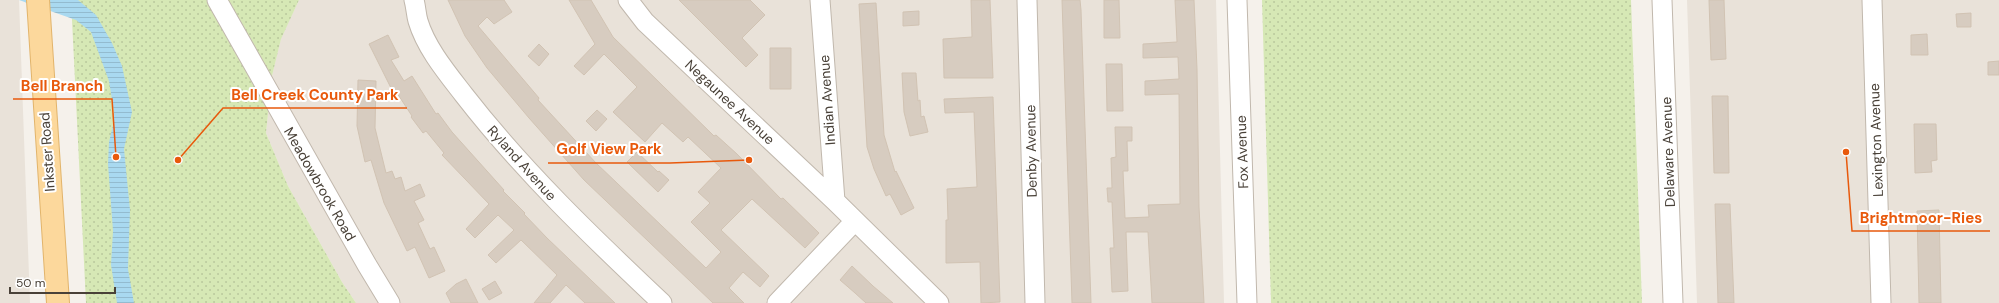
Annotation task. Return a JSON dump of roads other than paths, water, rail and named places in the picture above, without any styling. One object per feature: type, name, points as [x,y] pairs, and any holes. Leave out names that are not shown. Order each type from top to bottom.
[{"type":"main road","name":"Inkster Road","points":[[38,0],[58,303]]},
{"type":"street","name":"Meadowbrook Road","points":[[217,0],[390,303]]},
{"type":"street","name":"Ryland Avenue","points":[[414,0],[418,21],[430,47],[475,110],[546,190],[588,233],[662,303]]},
{"type":"street","name":"Negaunee Avenue","points":[[628,0],[645,22],[835,201],[854,222]]},
{"type":"street","name":"Indian Avenue","points":[[820,0],[835,201]]},
{"type":"street","name":"Denby Avenue","points":[[1027,0],[1035,303]]},
{"type":"street","name":"Fox Avenue","points":[[1237,0],[1247,303]]},
{"type":"street","name":"Delaware Avenue","points":[[1662,0],[1673,303]]},
{"type":"street","name":"Lexington Avenue","points":[[1872,0],[1881,303]]},
{"type":"street","points":[[777,303],[854,222],[939,303]]},
{"type":"water","points":[[19,0],[78,0],[96,15],[112,43],[122,66],[132,112],[124,149],[130,210],[128,269],[134,303],[117,303],[111,265],[113,231],[108,164],[109,142],[114,121],[114,112],[109,81],[91,32],[76,20]]},
{"type":"place","name":"Brightmoor-Ries","points":[[1846,152]]},
{"type":"place","name":"Bell Branch","points":[[116,157]]},
{"type":"place","name":"Bell Creek County Park","points":[[178,160]]},
{"type":"place","name":"Golf View Park","points":[[749,160]]}]
